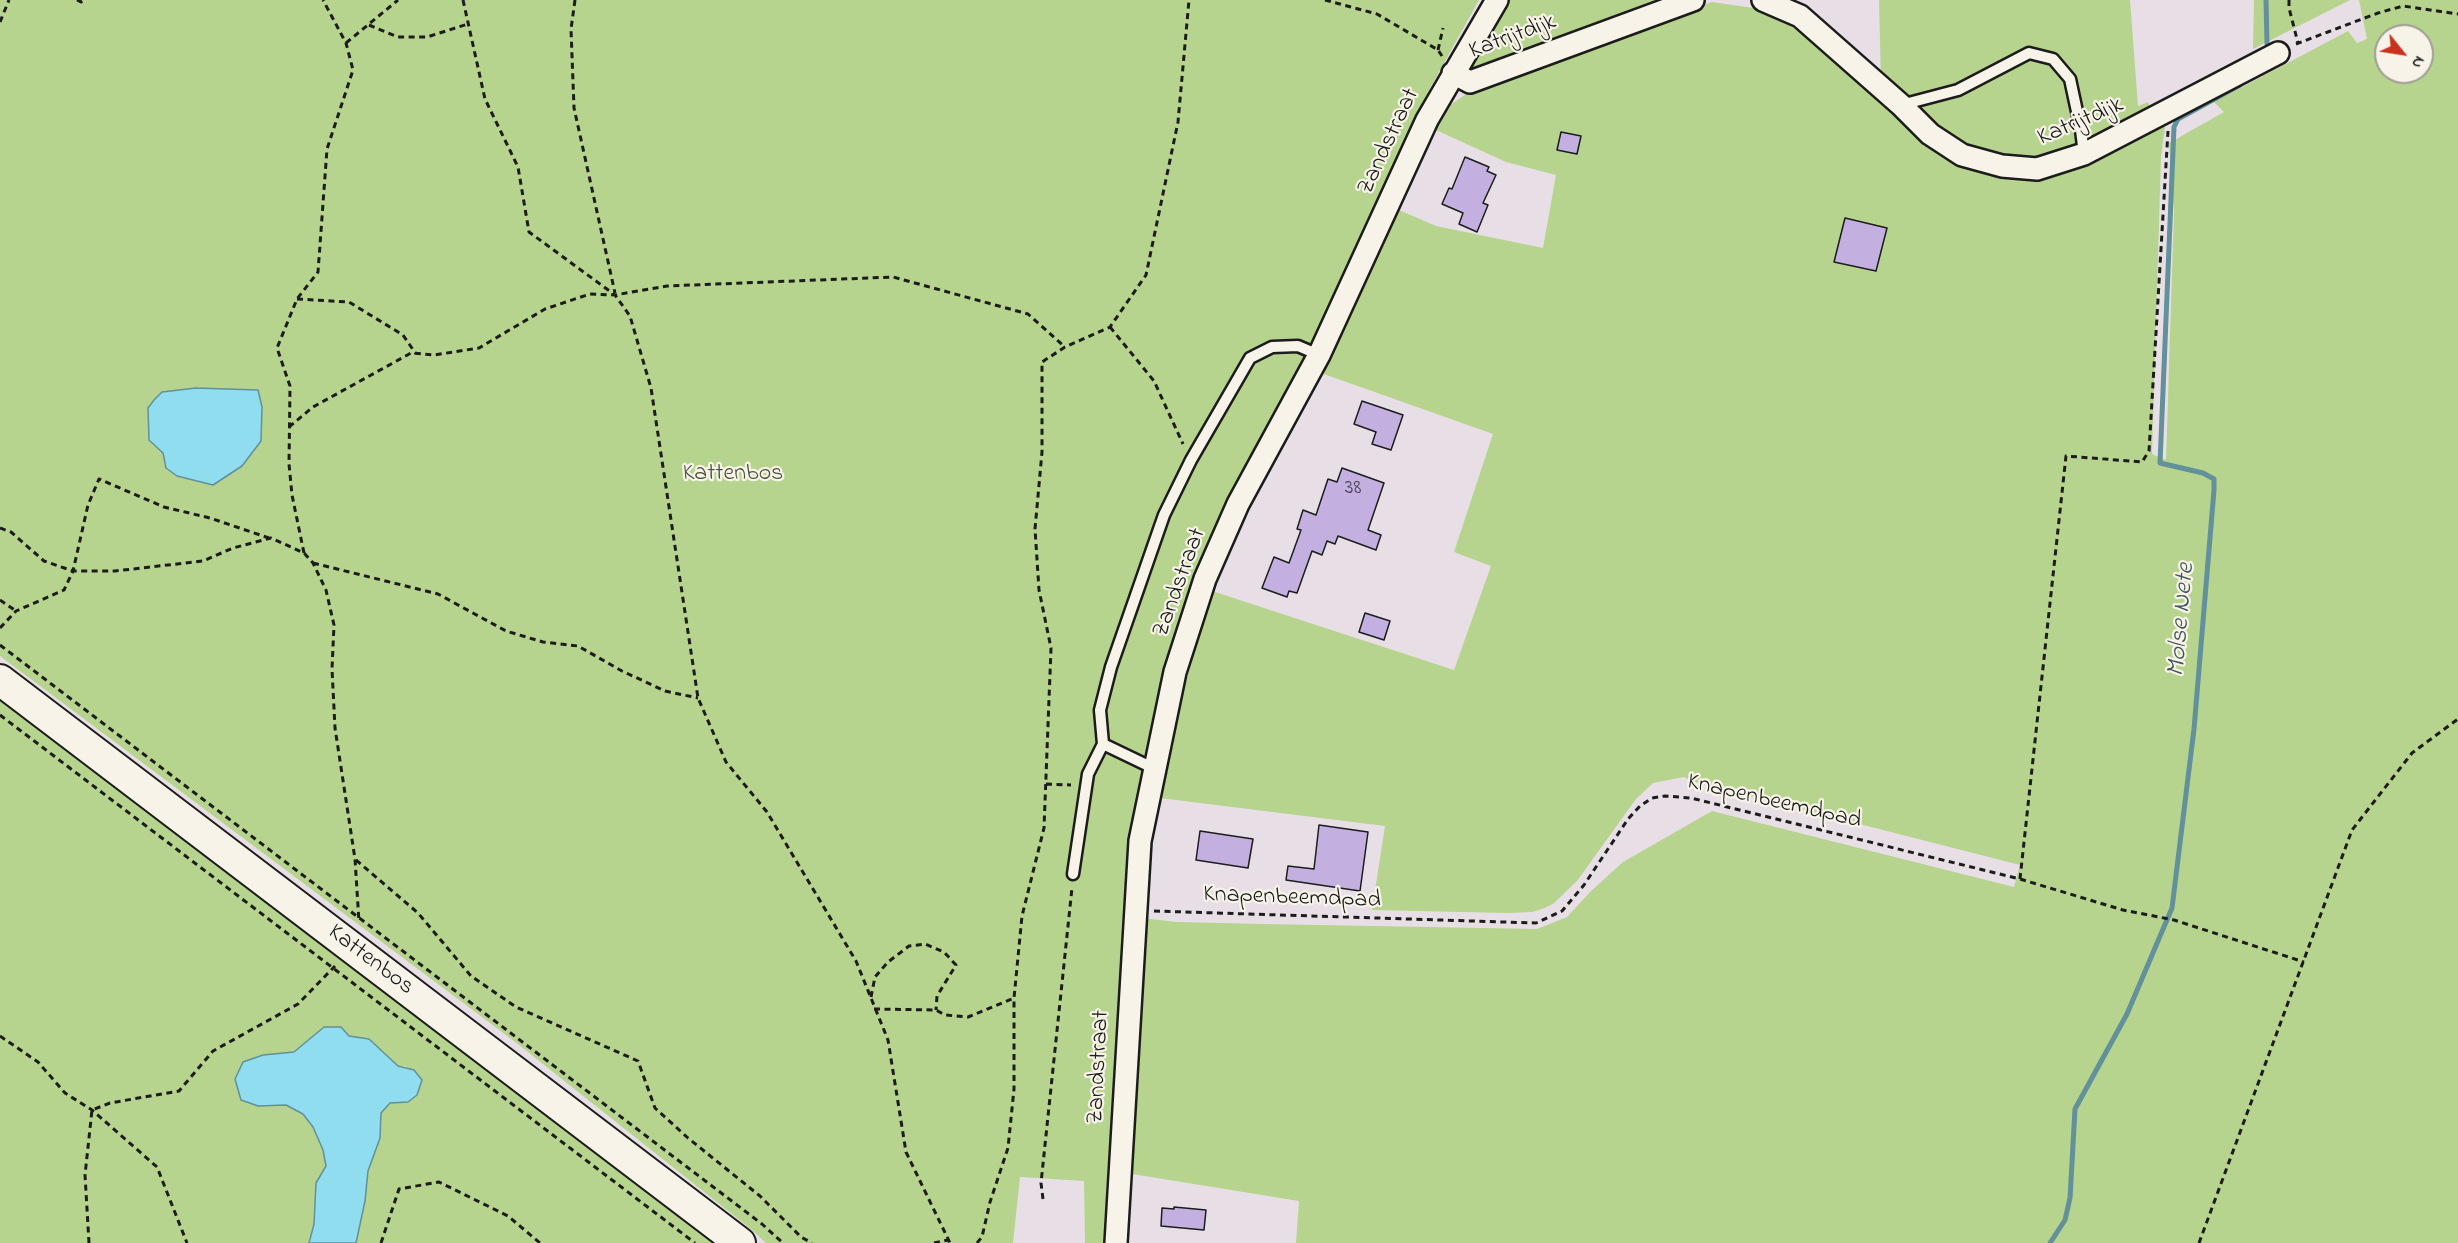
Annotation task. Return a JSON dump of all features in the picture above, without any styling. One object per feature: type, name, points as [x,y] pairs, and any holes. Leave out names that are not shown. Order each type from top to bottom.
[{"type":"main road","name":"Kattenbos","points":[[0,680],[342,958],[740,1243]]},
{"type":"street","name":"Zandstraat","points":[[1116,1243],[1134,910],[1140,841],[1175,672],[1205,579],[1238,504],[1318,355],[1427,120],[1497,0]]},
{"type":"street","name":"Katrijtdijk","points":[[1453,73],[1470,82],[1693,0]]},
{"type":"street","name":"Katrijtdijk","points":[[1763,0],[1800,16],[1901,105],[1930,134],[1962,154],[2002,166],[2037,169],[2084,154],[2169,112],[2278,53]]},
{"type":"lane","points":[[1901,105],[1958,90],[2029,53],[2053,59],[2070,79],[2084,154]]},
{"type":"lane","points":[[1073,874],[1088,774],[1103,744],[1100,710],[1111,667],[1164,515],[1191,459],[1250,358],[1272,347],[1289,346],[1298,346],[1318,355]]},
{"type":"lane","points":[[1103,744],[1155,769]]},
{"type":"path","points":[[0,22],[9,0]]},
{"type":"path","points":[[77,0],[81,2],[84,0]]},
{"type":"path","points":[[304,553],[292,495],[290,386],[277,348],[297,299],[318,272],[327,149],[353,70],[346,43],[323,0]]},
{"type":"path","points":[[346,43],[398,0]]},
{"type":"path","points":[[463,0],[485,99],[518,167],[529,232],[615,295],[630,316],[651,388],[698,698],[726,762],[767,812],[808,877],[856,961],[888,1040],[906,1152],[949,1242],[934,1243]]},
{"type":"path","points":[[575,0],[571,29],[574,108],[615,295]]},
{"type":"path","points":[[977,1243],[982,1237],[990,1202],[1008,1148],[1014,1089],[1014,998],[1022,916],[1044,828],[1051,648],[1039,590],[1035,529],[1042,452],[1042,362],[1065,347],[1110,327],[1146,275],[1178,122],[1189,0]]},
{"type":"path","points":[[1325,0],[1377,14],[1438,50],[1453,73]]},
{"type":"path","points":[[2289,0],[2289,9],[2298,43]]},
{"type":"path","points":[[2278,53],[2298,43],[2403,6],[2458,14]]},
{"type":"path","points":[[369,26],[398,37],[427,37],[468,24]]},
{"type":"path","points":[[1438,50],[1443,28]]},
{"type":"path","points":[[2020,879],[2066,456],[2142,462],[2149,451],[2169,112]]},
{"type":"path","points":[[289,427],[314,406],[411,354],[434,356],[479,348],[545,309],[590,294],[615,295],[667,286],[893,277],[1028,314],[1065,347]]},
{"type":"path","points":[[297,299],[349,302],[403,335],[416,354]]},
{"type":"path","points":[[1110,327],[1154,381],[1191,459]]},
{"type":"path","points":[[0,628],[16,611],[64,590],[73,571],[88,505],[99,479],[164,507],[210,518],[271,538],[304,553],[313,563],[326,590],[334,625],[332,669],[335,728],[355,859],[360,918],[342,958],[298,1004],[213,1051],[179,1091],[110,1104],[92,1110]]},
{"type":"path","points":[[0,528],[11,532],[44,561],[73,571],[115,571],[203,561],[234,548],[271,538]]},
{"type":"path","points":[[313,563],[438,594],[506,631],[543,642],[578,646],[622,671],[665,691],[698,698]]},
{"type":"path","points":[[0,600],[16,611]]},
{"type":"path","points":[[0,645],[762,1224],[783,1243]]},
{"type":"path","points":[[0,715],[342,958],[695,1243]]},
{"type":"path","points":[[2199,1243],[2352,830],[2412,753],[2458,719]]},
{"type":"path","points":[[1046,784],[1086,786]]},
{"type":"path","name":"Knapenbeemdpad","points":[[1134,910],[1536,922],[1562,911],[1584,885],[1628,819],[1640,806],[1652,798],[1665,796],[1691,798],[2020,879],[2070,896],[2174,920],[2304,962]]},
{"type":"path","points":[[355,859],[418,913],[471,976],[516,1007],[638,1061],[655,1108],[760,1196],[801,1237],[812,1243]]},
{"type":"path","points":[[1043,1199],[1041,1183],[1073,874]]},
{"type":"path","points":[[871,999],[875,977],[888,962],[909,946],[925,944],[944,952],[956,965],[937,996],[936,1010]]},
{"type":"path","points":[[874,1008],[936,1010],[945,1015],[968,1017],[1014,998]]},
{"type":"path","points":[[0,1036],[38,1062],[65,1093],[92,1110],[157,1167],[188,1243]]},
{"type":"path","points":[[89,1243],[85,1174],[92,1110]]},
{"type":"path","points":[[381,1243],[399,1189],[439,1182],[508,1216],[540,1243]]},
{"type":"green space","name":"Kattenbos","points":[[0,0],[1479,0],[1429,90],[1303,362],[1247,462],[1193,587],[1133,844],[1107,1177],[1105,1243],[1085,1243],[1084,1181],[1020,1177],[1013,1243],[766,1243],[514,1041],[0,656]],"holes":[[[196,388],[236,390],[163,453],[149,440],[148,408]]]},
{"type":"green space","points":[[1507,0],[1661,0],[1475,72],[1466,68]]},
{"type":"green space","points":[[1879,0],[2130,0],[2138,106],[2148,102],[2152,111],[2043,163],[2002,159],[1971,148],[1943,132],[1881,83]]},
{"type":"green space","points":[[2254,0],[2350,0],[2253,49]]},
{"type":"green space","points":[[2359,0],[2458,0],[2458,1243],[1296,1243],[1299,1201],[1132,1174],[1141,918],[1177,922],[1537,929],[1567,917],[1623,862],[1712,811],[2014,887],[2020,865],[1695,782],[1684,777],[1653,783],[1636,799],[1577,881],[1553,904],[1542,909],[1532,912],[1507,913],[1372,910],[1385,826],[1160,798],[1166,761],[1200,628],[1212,591],[1454,670],[1491,566],[1454,552],[1493,434],[1321,373],[1399,210],[1436,226],[1543,248],[1556,175],[1506,162],[1436,130],[1450,105],[1466,94],[1592,43],[1712,2],[1767,10],[1833,55],[1926,137],[2015,176],[2166,120],[2161,157],[2152,454],[2166,460],[2174,210],[2169,143],[2224,112],[2214,102],[2348,31],[2357,43],[2367,39]]},
{"type":"green space","points":[[0,696],[721,1243],[356,1243],[365,1201],[368,1171],[380,1138],[381,1113],[390,1103],[408,1102],[406,1066],[398,1066],[369,1039],[349,1036],[324,1027],[294,1052],[263,1055],[258,1106],[286,1105],[303,1114],[313,1127],[323,1150],[326,1167],[316,1183],[314,1224],[309,1243],[0,1243]]},
{"type":"water","points":[[196,388],[258,390],[262,407],[261,441],[242,466],[213,485],[177,476],[166,468],[163,453],[149,440],[148,408],[154,400],[162,392]]},
{"type":"water","points":[[324,1027],[341,1027],[349,1036],[369,1039],[398,1066],[414,1070],[422,1080],[417,1095],[408,1102],[390,1103],[381,1113],[380,1138],[368,1171],[365,1201],[356,1243],[309,1243],[314,1224],[316,1183],[326,1166],[323,1150],[313,1127],[303,1114],[286,1105],[258,1106],[241,1100],[235,1079],[243,1062],[263,1055],[294,1052]]},
{"type":"building","points":[[1561,132],[1581,136],[1577,154],[1557,150]]},
{"type":"building","points":[[1465,157],[1489,167],[1487,171],[1496,175],[1483,203],[1488,205],[1477,232],[1459,224],[1463,213],[1442,204],[1449,188],[1452,189]]},
{"type":"building","points":[[1845,218],[1887,228],[1876,271],[1834,262]]},
{"type":"building","points":[[1362,401],[1403,415],[1391,450],[1372,444],[1376,432],[1354,424]]},
{"type":"building","points":[[1342,468],[1384,483],[1368,530],[1381,535],[1376,550],[1338,536],[1335,544],[1327,541],[1322,555],[1312,551],[1297,593],[1289,591],[1287,597],[1262,588],[1274,557],[1289,563],[1301,530],[1297,529],[1303,510],[1316,515],[1328,479],[1337,482]]},
{"type":"building","points":[[1365,613],[1390,621],[1384,640],[1359,632]]},
{"type":"building","points":[[1319,825],[1368,832],[1360,891],[1286,880],[1288,866],[1314,869]]},
{"type":"building","points":[[1200,831],[1253,839],[1248,868],[1196,860]]},
{"type":"building","points":[[1174,1207],[1206,1210],[1204,1230],[1161,1226],[1162,1208],[1174,1209]]},
{"type":"waterway","name":"Molse Nete","points":[[2266,0],[2267,44]]},
{"type":"waterway","name":"Molse Nete","points":[[2050,1243],[2065,1220],[2070,1198],[2075,1109],[2127,1014],[2172,908],[2194,729],[2214,490],[2214,479],[2203,473],[2160,463],[2174,127],[2178,119],[2240,85]]}]
